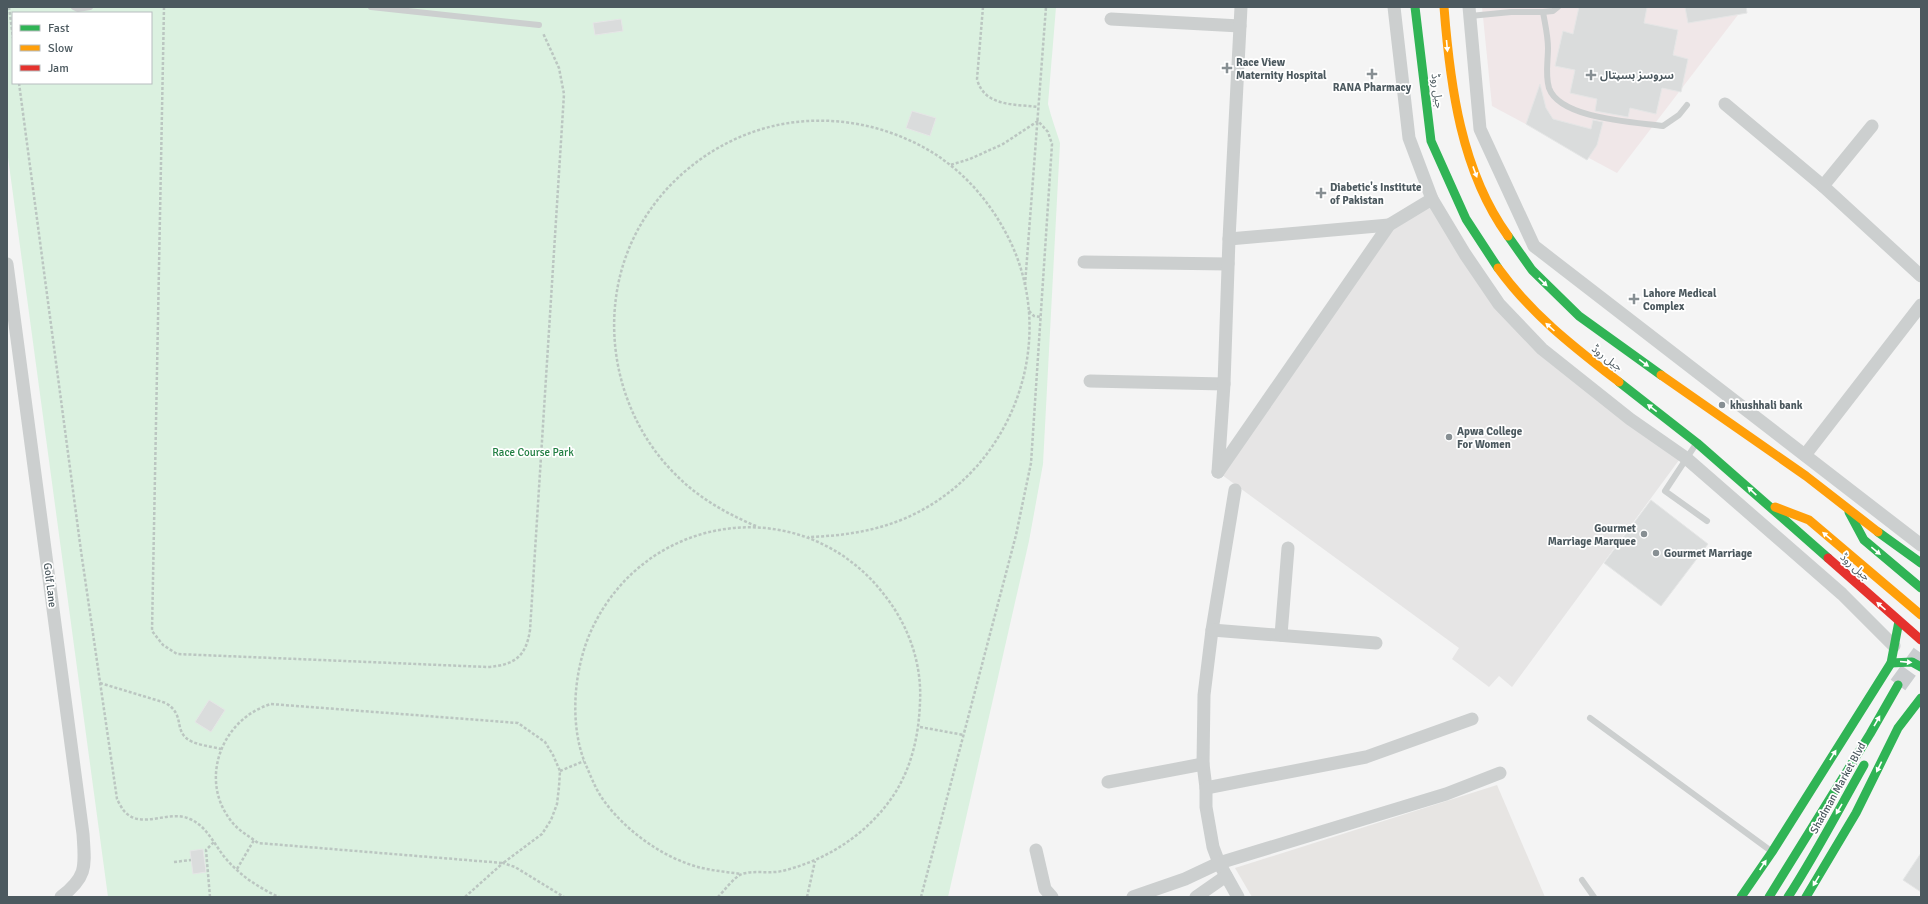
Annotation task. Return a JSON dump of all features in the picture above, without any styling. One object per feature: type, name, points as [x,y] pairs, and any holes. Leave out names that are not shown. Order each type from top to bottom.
[{"type":"main road","name":"جیل روڈ","points":[[1415,7],[1431,141],[1452,193],[1485,250],[1509,283],[1537,315],[1566,341],[1697,443],[1921,640]]},
{"type":"main road","name":"جیل روڈ","points":[[1444,7],[1449,64],[1463,133],[1474,171],[1487,203],[1502,228],[1532,270],[1579,316],[1676,387],[1806,476],[1899,548],[1921,563]]},
{"type":"main road","points":[[1765,504],[1809,520],[1921,615]]},
{"type":"main road","points":[[1847,508],[1864,540],[1921,588]]},
{"type":"main road","points":[[1899,548],[1921,555]]},
{"type":"main road","points":[[1741,897],[1772,852],[1891,662],[1899,621]]},
{"type":"main road","points":[[1891,662],[1912,662],[1921,667]]},
{"type":"main road","points":[[1769,897],[1870,734],[1898,685]]},
{"type":"main road","points":[[1806,897],[1856,813],[1898,728],[1921,698]]},
{"type":"main road","name":"Shadman Market Blvd","points":[[1788,897],[1812,860],[1829,826],[1870,756]]},
{"type":"street","points":[[1241,7],[1229,239],[1224,384],[1218,472],[1389,225],[1432,199]]},
{"type":"street","points":[[1394,7],[1409,138],[1432,199],[1464,254],[1498,304],[1536,343],[1630,419],[1686,458],[1842,594],[1894,646]]},
{"type":"street","points":[[1470,11],[1480,129],[1534,246],[1921,545]]},
{"type":"street","points":[[1111,19],[1240,26]]},
{"type":"street","points":[[1725,104],[1823,186],[1921,276]]},
{"type":"street","points":[[1823,186],[1872,126]]},
{"type":"street","points":[[1229,239],[1389,225]]},
{"type":"street","points":[[1084,262],[1228,264]]},
{"type":"street","name":"Golf Lane","points":[[7,264],[83,834],[85,865],[79,880],[61,897]]},
{"type":"street","points":[[1805,455],[1921,305]]},
{"type":"street","points":[[1090,381],[1224,384]]},
{"type":"street","points":[[1235,490],[1212,630],[1204,695],[1203,764],[1209,830],[1219,863],[1238,897]]},
{"type":"street","points":[[1281,635],[1288,548]]},
{"type":"street","points":[[1212,630],[1376,643]]},
{"type":"street","points":[[1206,788],[1366,757],[1472,719]]},
{"type":"street","points":[[1108,782],[1203,764]]},
{"type":"street","points":[[1133,897],[1185,879],[1219,863],[1446,794],[1500,773]]},
{"type":"street","points":[[1036,850],[1045,889],[1052,897]]},
{"type":"street","points":[[1196,897],[1226,876]]},
{"type":"lane","points":[[74,7],[78,9],[90,7]]},
{"type":"lane","points":[[371,7],[539,25]]},
{"type":"lane","points":[[1470,11],[1544,12],[1554,11],[1558,7]]},
{"type":"lane","points":[[1544,12],[1548,47],[1547,76],[1550,89],[1559,102],[1571,109],[1587,114],[1663,126],[1679,115],[1687,105]]},
{"type":"lane","points":[[1697,443],[1665,491],[1707,521]]},
{"type":"lane","points":[[1590,718],[1772,852]]},
{"type":"lane","points":[[1582,880],[1594,897]]},
{"type":"path","points":[[9,7],[12,30]]},
{"type":"path","points":[[164,7],[152,631],[163,645],[177,654],[488,667],[505,666],[515,661],[524,652],[528,642],[530,630],[564,94],[559,68],[539,25]]},
{"type":"path","points":[[983,7],[977,79],[979,88],[985,95],[995,102],[1038,107]]},
{"type":"path","points":[[1025,288],[1046,7]]},
{"type":"path","points":[[19,84],[80,544],[117,799],[125,812],[135,818],[148,820],[171,815],[189,818],[205,829],[227,860],[249,881],[279,897]]},
{"type":"path","points":[[756,526],[712,504],[677,477],[649,443],[629,405],[617,363],[614,320],[620,277],[626,256],[638,230],[658,200],[672,183],[705,156],[743,135],[785,123],[829,120],[872,127],[913,142],[950,165],[966,179],[994,212],[1014,251],[1025,288],[1029,311],[1030,336],[1028,357],[1017,400],[998,438],[972,473],[938,500],[900,520],[858,532],[808,536]]},
{"type":"path","points":[[950,165],[970,159],[1003,144],[1038,121]]},
{"type":"path","points":[[921,897],[1016,535],[1030,463],[1052,144],[1048,132],[1038,121]]},
{"type":"path","points":[[1029,311],[1034,316],[1041,317]]},
{"type":"path","points":[[756,526],[783,529],[808,536],[844,555],[874,580],[898,612],[914,648],[921,688],[920,727],[911,761],[895,793],[873,821],[846,844],[815,861],[779,872],[741,874],[700,868],[662,852],[629,828],[602,798],[584,761],[576,721],[576,688],[584,647],[599,614],[621,584],[650,559],[684,539],[720,529],[756,526]]},
{"type":"path","points":[[100,682],[166,703],[175,709],[184,737],[193,742],[221,749]]},
{"type":"path","points":[[465,897],[503,863],[542,834],[551,820],[557,804],[560,771],[545,742],[518,723],[271,704],[249,714],[235,725],[221,749],[216,773],[216,785],[221,804],[231,822],[258,843],[503,863],[516,867],[564,897]]},
{"type":"path","points":[[920,727],[964,735]]},
{"type":"path","points":[[560,771],[584,761]]},
{"type":"path","points":[[237,869],[254,840]]},
{"type":"path","points":[[210,897],[205,859],[206,850],[214,842]]},
{"type":"path","points":[[174,862],[192,860]]},
{"type":"path","points":[[807,897],[815,861]]},
{"type":"path","points":[[718,897],[741,874]]},
{"type":"shaded area","name":"سروسز ہسپتال","points":[[1482,7],[1744,7],[1617,173],[1492,106]]},
{"type":"shaded area","name":"Apwa College For Women","points":[[1432,199],[1465,254],[1542,349],[1682,456],[1512,687],[1499,676],[1489,687],[1452,659],[1459,648],[1218,472],[1389,225]]},
{"type":"shaded area","points":[[1497,785],[1545,897],[1252,897],[1235,868]]},
{"type":"green space","name":"Race Course Park","points":[[7,7],[1056,7],[1048,104],[1060,143],[1043,464],[1029,541],[948,897],[108,897],[7,150]]},
{"type":"building","points":[[1579,7],[1647,7],[1644,23],[1678,30],[1673,55],[1688,59],[1681,92],[1662,88],[1656,114],[1630,108],[1628,117],[1595,111],[1597,99],[1570,93],[1575,70],[1555,66],[1563,31],[1573,34]]},
{"type":"building","points":[[1685,7],[1746,7],[1747,13],[1688,23]]},
{"type":"building","points":[[621,19],[623,31],[595,35],[593,23]]},
{"type":"building","points":[[1540,84],[1546,108],[1553,119],[1591,129],[1593,120],[1603,122],[1597,145],[1587,160],[1526,124]]},
{"type":"building","points":[[912,111],[936,118],[930,136],[906,128]]},
{"type":"building","name":"Gourmet Marriage","points":[[1651,500],[1708,544],[1661,606],[1604,563]]},
{"type":"building","points":[[209,700],[225,710],[211,732],[195,722]]},
{"type":"building","points":[[203,849],[206,872],[193,874],[190,851]]},
{"type":"building","points":[[1921,853],[1921,892],[1903,880]]},
{"type":"tunnel","points":[[1898,685],[1921,653]]},
{"type":"traffic: fast","points":[[1415,7],[1431,141],[1466,219],[1498,268]]},
{"type":"traffic: fast","points":[[1508,236],[1532,270],[1579,316],[1661,375]]},
{"type":"traffic: fast","points":[[1619,382],[1697,443],[1828,558]]},
{"type":"traffic: fast","points":[[1849,512],[1864,540],[1921,588]]},
{"type":"traffic: fast","points":[[1878,532],[1921,563]]},
{"type":"traffic: fast","points":[[1741,897],[1772,852],[1891,663],[1899,621]]},
{"type":"traffic: fast","points":[[1891,663],[1912,662],[1921,667]]},
{"type":"traffic: fast","points":[[1769,897],[1870,734],[1898,685]]},
{"type":"traffic: fast","points":[[1806,897],[1856,813],[1898,728],[1921,698]]},
{"type":"traffic: fast","points":[[1788,897],[1818,848],[1864,765]]},
{"type":"traffic: slow","points":[[1444,7],[1454,97],[1469,156],[1479,184],[1492,211],[1508,236]]},
{"type":"traffic: slow","points":[[1498,268],[1525,301],[1554,330],[1619,382]]},
{"type":"traffic: slow","points":[[1661,375],[1806,476],[1878,532]]},
{"type":"traffic: slow","points":[[1775,507],[1809,520],[1921,615]]},
{"type":"traffic: jam","points":[[1828,558],[1921,640]]},
{"type":"place","name":"Race View Maternity Hospital","points":[[1227,68]]},
{"type":"place","name":"RANA Pharmacy","points":[[1372,74]]},
{"type":"place","name":"سروسز ہسپتال","points":[[1591,75]]},
{"type":"place","name":"Diabetic's Institute of Pakistan","points":[[1321,193]]},
{"type":"place","name":"Lahore Medical Complex","points":[[1634,299]]},
{"type":"place","name":"khushhali bank","points":[[1722,405]]},
{"type":"place","name":"Apwa College For Women","points":[[1449,437]]},
{"type":"place","name":"Gourmet Marriage Marquee","points":[[1644,534]]},
{"type":"place","name":"Gourmet Marriage","points":[[1656,553]]}]
